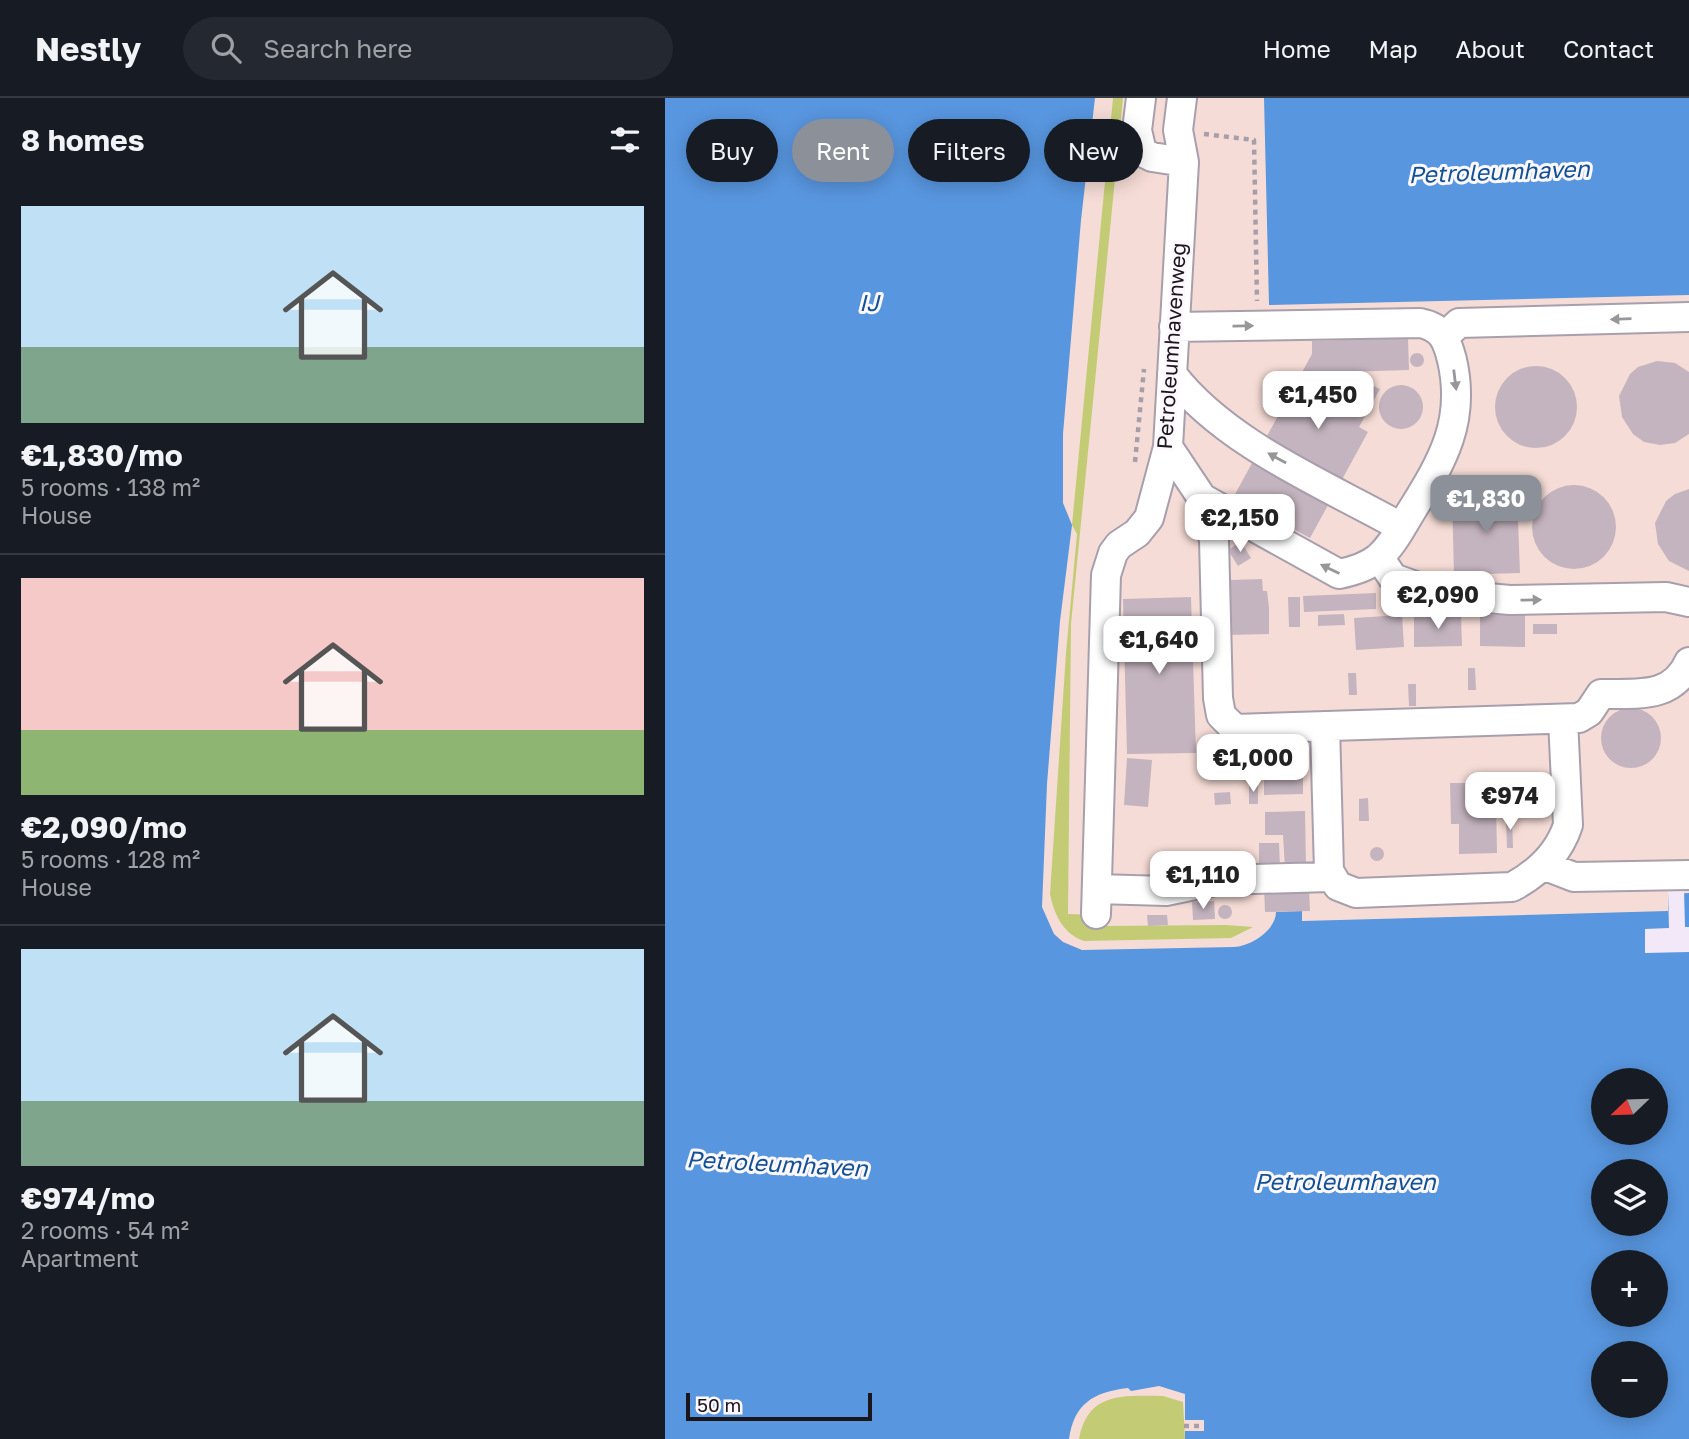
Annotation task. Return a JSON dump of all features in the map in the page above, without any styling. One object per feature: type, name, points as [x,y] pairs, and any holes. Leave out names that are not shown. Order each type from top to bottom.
[{"type":"lane","points":[[1141,98],[1137,130],[1143,152],[1152,157],[1184,162]]},
{"type":"lane","name":"Petroleumhavenweg","points":[[1182,98],[1178,130],[1184,162],[1168,447],[1149,518],[1137,533],[1119,545],[1113,553],[1106,575],[1096,902],[1141,890],[1166,891],[1219,880],[1331,877]]},
{"type":"lane","name":"Petroleumhavenweg","points":[[1184,162],[1195,133],[1200,98]]},
{"type":"lane","points":[[1445,337],[1459,323],[1689,317]]},
{"type":"lane","points":[[1174,327],[1420,323],[1439,330],[1445,337],[1455,373],[1457,393],[1452,434],[1437,470],[1379,557],[1366,566],[1339,574],[1202,498]]},
{"type":"lane","points":[[1172,374],[1193,399],[1231,433],[1401,527]]},
{"type":"lane","points":[[1168,447],[1202,498],[1214,540],[1221,715],[1235,729],[1579,719],[1589,712],[1601,694],[1658,692],[1680,677],[1689,662]]},
{"type":"lane","points":[[1379,557],[1393,578],[1421,588],[1454,594],[1510,600],[1667,597],[1689,602]]},
{"type":"lane","points":[[1325,726],[1331,877],[1343,890],[1356,893],[1512,887],[1529,878],[1543,866],[1564,839],[1568,825],[1563,719]]},
{"type":"lane","points":[[1543,866],[1574,877],[1689,874]]},
{"type":"path","points":[[1184,1426],[1201,1426]]},
{"type":"shaded area","points":[[937,98],[1689,98],[1689,1439],[1034,1439],[943,182],[1030,182],[1030,119],[939,119]]},
{"type":"green space","points":[[1113,98],[1123,98],[1121,119],[1111,119]]},
{"type":"green space","points":[[1105,182],[1115,182],[1071,624],[1068,914],[1103,915],[1103,926],[1253,927],[1231,938],[1084,941],[1070,934],[1054,909],[1050,894],[1077,534],[1072,525]]},
{"type":"green space","points":[[1163,1396],[1183,1402],[1185,1439],[1079,1439],[1090,1412],[1099,1404],[1122,1397]]},
{"type":"water","name":"IJ","points":[[665,98],[1095,98],[1093,119],[1044,119],[1044,182],[1085,182],[1063,434],[1063,503],[1072,525],[1060,621],[1047,784],[1042,907],[1054,934],[1063,942],[1082,950],[1234,947],[1248,944],[1267,931],[1276,912],[1302,911],[1302,921],[1668,911],[1668,894],[1689,893],[1689,1439],[1185,1439],[1185,1431],[1204,1431],[1204,1420],[1185,1420],[1185,1394],[1159,1386],[1131,1391],[1128,1388],[1116,1390],[1095,1397],[1087,1402],[1075,1417],[1069,1439],[665,1439]]},
{"type":"water","name":"Petroleumhaven","points":[[1264,98],[1689,98],[1689,295],[1269,305]]},
{"type":"pier","points":[[1684,889],[1689,952],[1645,953],[1645,929],[1669,928],[1668,891]]},
{"type":"building","points":[[1408,338],[1409,370],[1343,372],[1380,389],[1359,427],[1368,432],[1310,538],[1234,496],[1312,354],[1312,341]]},
{"type":"building","points":[[1414,353],[1420,353],[1424,360],[1420,367],[1414,367],[1410,363],[1410,357]]},
{"type":"building","points":[[1657,361],[1675,363],[1689,372],[1689,434],[1675,443],[1660,445],[1644,442],[1633,434],[1622,417],[1619,396],[1630,374],[1638,367]]},
{"type":"building","points":[[1536,366],[1552,369],[1565,378],[1574,391],[1577,407],[1574,423],[1565,436],[1552,445],[1536,448],[1520,445],[1507,436],[1498,423],[1495,407],[1498,391],[1507,378],[1520,369]]},
{"type":"building","points":[[1401,385],[1417,391],[1423,407],[1417,423],[1401,429],[1385,423],[1379,407],[1385,391]]},
{"type":"building","points":[[1574,485],[1590,488],[1609,504],[1616,527],[1613,543],[1597,562],[1574,569],[1558,566],[1539,550],[1532,527],[1535,511],[1551,492]]},
{"type":"building","points":[[1689,489],[1689,571],[1669,561],[1658,544],[1655,523],[1666,501]]},
{"type":"building","points":[[1517,495],[1520,573],[1454,575],[1452,497]]},
{"type":"building","points":[[1241,542],[1251,558],[1238,566],[1228,550]]},
{"type":"building","points":[[1262,579],[1263,591],[1267,591],[1269,634],[1227,635],[1226,592],[1231,592],[1231,580]]},
{"type":"building","points":[[1376,593],[1376,609],[1304,612],[1303,596]]},
{"type":"building","points":[[1191,597],[1196,753],[1127,754],[1123,599]]},
{"type":"building","points":[[1288,597],[1300,597],[1300,627],[1289,627]]},
{"type":"building","points":[[1344,614],[1345,625],[1318,626],[1318,615]]},
{"type":"building","points":[[1402,615],[1404,647],[1356,650],[1354,618]]},
{"type":"building","points":[[1461,615],[1462,646],[1414,647],[1414,616]]},
{"type":"building","points":[[1480,615],[1525,615],[1525,647],[1480,646]]},
{"type":"building","points":[[1533,624],[1557,624],[1557,634],[1533,634]]},
{"type":"building","points":[[1468,668],[1475,668],[1476,690],[1468,690]]},
{"type":"building","points":[[1348,673],[1356,673],[1357,695],[1349,695]]},
{"type":"building","points":[[1408,684],[1416,684],[1416,706],[1409,706]]},
{"type":"building","points":[[1631,708],[1648,713],[1656,721],[1661,738],[1656,755],[1648,763],[1631,768],[1614,763],[1606,755],[1601,738],[1606,721],[1614,713]]},
{"type":"building","points":[[1127,758],[1152,760],[1148,807],[1124,805]]},
{"type":"building","points":[[1303,776],[1303,794],[1264,795],[1264,777]]},
{"type":"building","points":[[1249,783],[1258,784],[1258,804],[1249,804]]},
{"type":"building","points":[[1450,783],[1466,783],[1467,801],[1496,800],[1497,853],[1459,854],[1459,824],[1451,824]]},
{"type":"building","points":[[1230,792],[1231,804],[1215,805],[1214,793]]},
{"type":"building","points":[[1368,798],[1369,821],[1359,821],[1359,799]]},
{"type":"building","points":[[1305,811],[1306,868],[1285,868],[1283,835],[1265,835],[1265,812]]},
{"type":"building","points":[[1512,816],[1513,848],[1507,848],[1506,817]]},
{"type":"building","points":[[1259,843],[1279,843],[1280,868],[1259,868]]},
{"type":"building","points":[[1374,847],[1380,847],[1384,854],[1380,861],[1374,861],[1370,857],[1370,851]]},
{"type":"building","points":[[1264,888],[1309,888],[1310,911],[1265,912]]},
{"type":"building","points":[[1214,901],[1215,919],[1193,920],[1192,902]]},
{"type":"building","points":[[1222,905],[1228,905],[1232,912],[1228,919],[1222,919],[1218,915],[1218,909]]},
{"type":"building","points":[[1147,915],[1167,915],[1168,925],[1148,926]]}]
